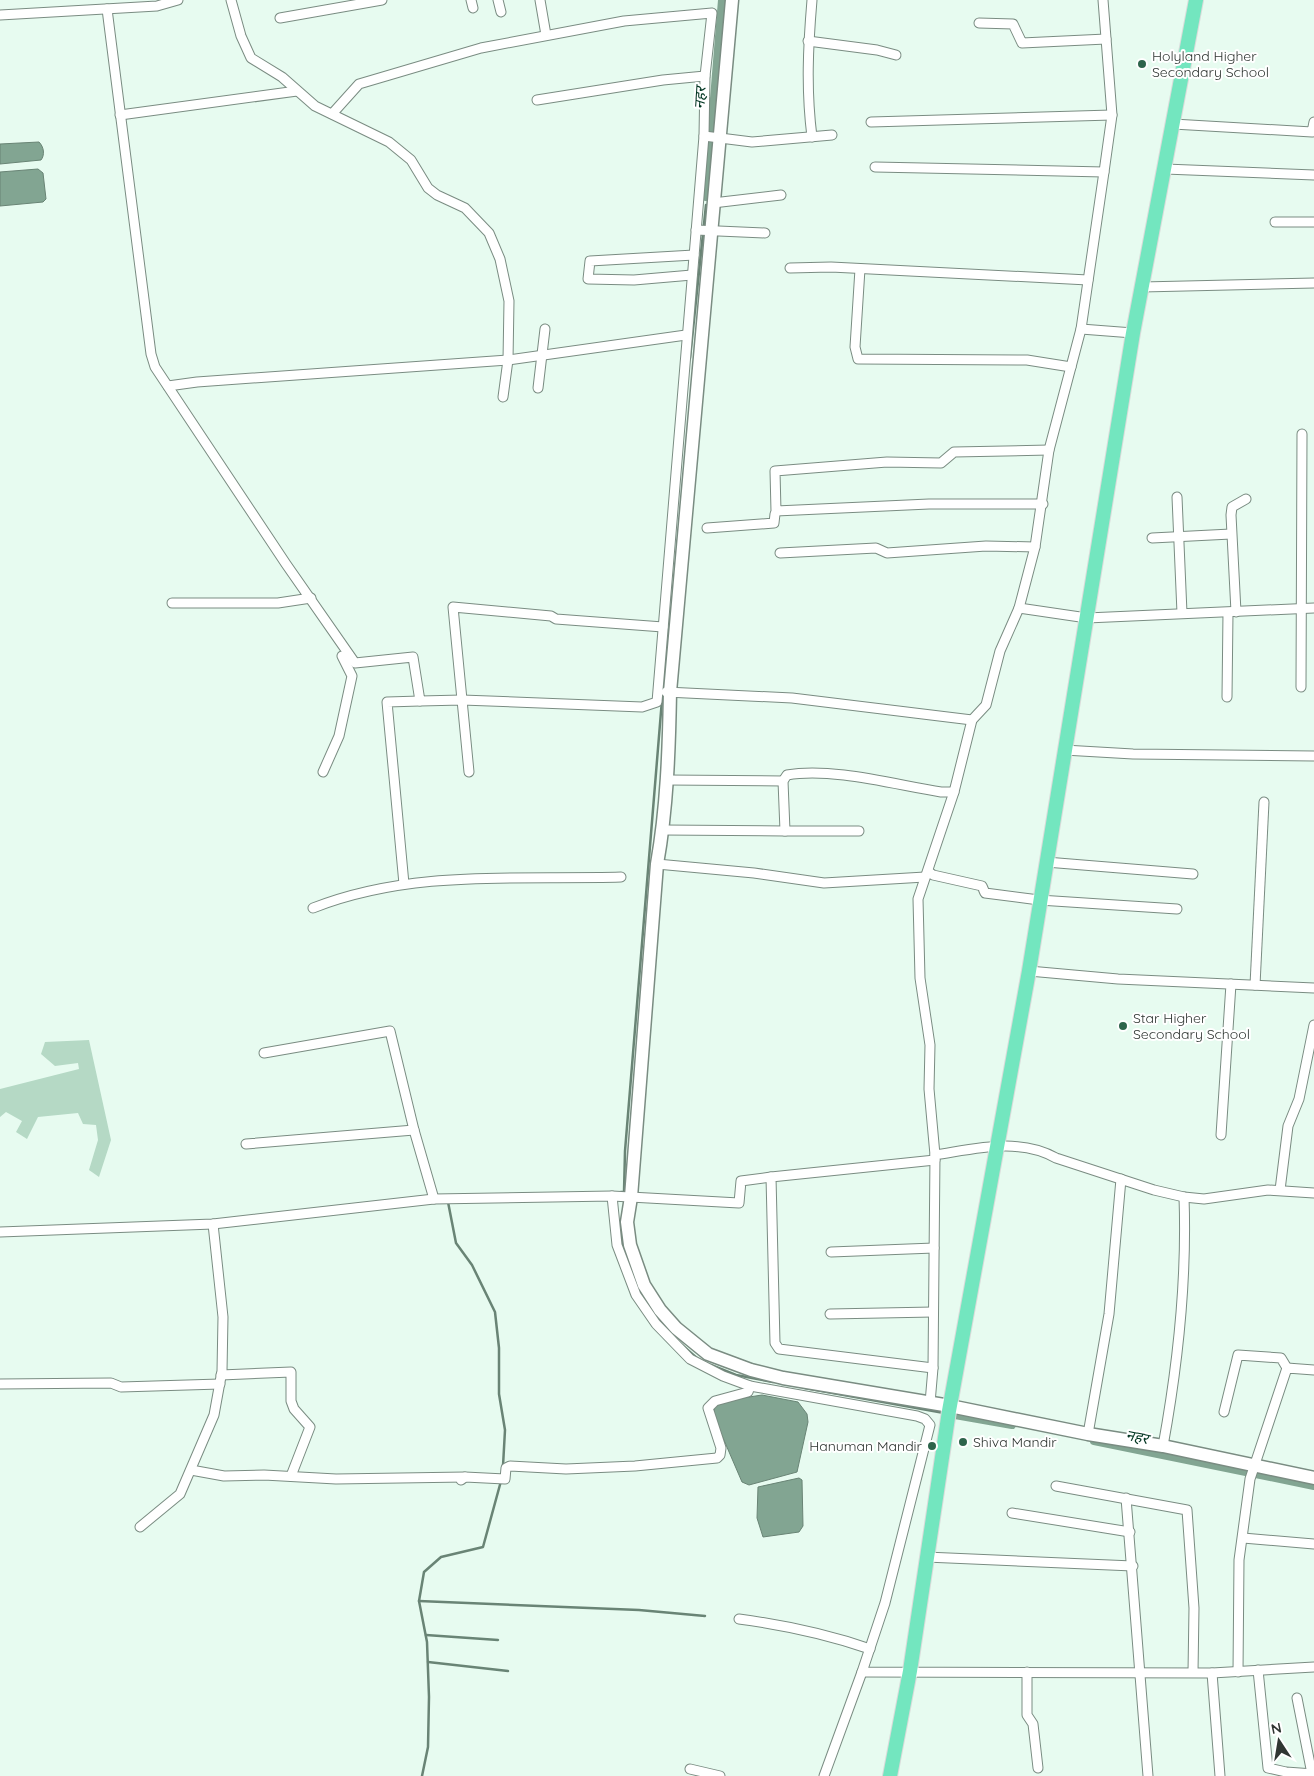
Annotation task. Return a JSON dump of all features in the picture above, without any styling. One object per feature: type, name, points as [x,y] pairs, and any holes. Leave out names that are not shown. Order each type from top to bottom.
[{"type":"main road","points":[[890,1776],[910,1671],[950,1406],[1029,971],[1039,900],[1133,332],[1196,0]]},
{"type":"street","points":[[0,15],[157,6],[178,0]]},
{"type":"street","points":[[231,0],[241,36],[251,58],[282,77],[315,106],[389,142],[411,160],[428,188],[436,195],[465,208],[489,233],[500,259],[509,301],[508,360],[503,397]]},
{"type":"street","points":[[280,18],[345,4],[382,0]]},
{"type":"street","points":[[498,0],[501,12]]},
{"type":"street","points":[[540,0],[546,35]]},
{"type":"street","points":[[404,884],[387,702],[462,700],[642,707],[657,702],[665,691],[732,0]]},
{"type":"street","points":[[812,0],[808,41],[807,98],[812,137]]},
{"type":"street","points":[[930,1403],[933,1368],[935,1157],[929,1090],[930,1045],[920,978],[918,900],[954,792],[972,720],[986,705],[1000,650],[1019,608],[1035,547],[1050,450],[1082,329],[1112,115],[1103,0]]},
{"type":"street","points":[[107,9],[151,354],[155,367],[355,663],[413,657],[420,701]]},
{"type":"street","points":[[332,114],[359,84],[482,48],[630,20],[712,13],[706,76],[704,136],[663,627],[666,780],[663,830],[657,864],[631,1197],[627,1222],[630,1244],[644,1285],[660,1310],[676,1328],[708,1354],[751,1370],[783,1378],[950,1406],[1088,1434],[1163,1446],[1314,1478]]},
{"type":"street","points":[[978,23],[1013,24],[1022,43],[1106,38]]},
{"type":"street","points":[[808,41],[877,50],[896,55]]},
{"type":"street","points":[[537,100],[663,80],[706,76]]},
{"type":"street","points":[[120,115],[297,91]]},
{"type":"street","points":[[871,122],[1112,115]]},
{"type":"street","points":[[1173,124],[1312,132],[1314,122]]},
{"type":"street","points":[[704,136],[752,142],[832,135]]},
{"type":"street","points":[[875,166],[1104,172]]},
{"type":"street","points":[[1164,170],[1314,175]]},
{"type":"street","points":[[713,203],[781,195]]},
{"type":"street","points":[[1274,222],[1314,222]]},
{"type":"street","points":[[696,230],[765,233]]},
{"type":"street","points":[[692,275],[634,280],[588,279],[590,261],[694,255]]},
{"type":"street","points":[[790,268],[860,269],[1088,280]]},
{"type":"street","points":[[860,269],[855,347],[858,359],[1027,360],[1071,367]]},
{"type":"street","points":[[1142,287],[1314,283]]},
{"type":"street","points":[[538,388],[546,329]]},
{"type":"street","points":[[1082,329],[1133,332]]},
{"type":"street","points":[[168,386],[197,382],[508,360],[686,335]]},
{"type":"street","points":[[1301,687],[1302,434]]},
{"type":"street","points":[[1043,504],[929,504],[776,511],[775,471],[887,462],[941,463],[954,452],[1050,450]]},
{"type":"street","points":[[1177,498],[1182,613]]},
{"type":"street","points":[[1227,697],[1232,612],[1232,507],[1246,499]]},
{"type":"street","points":[[707,528],[774,523],[775,514]]},
{"type":"street","points":[[1152,538],[1231,534]]},
{"type":"street","points":[[780,553],[876,548],[887,553],[986,546],[1035,547]]},
{"type":"street","points":[[172,603],[278,603],[311,598]]},
{"type":"street","points":[[469,772],[453,607],[551,616],[556,619],[663,627]]},
{"type":"street","points":[[1019,608],[1087,618],[1314,608]]},
{"type":"street","points":[[323,772],[339,736],[352,676],[342,656]]},
{"type":"street","points":[[665,691],[792,698],[972,720]]},
{"type":"street","points":[[1064,750],[1143,754],[1314,756]]},
{"type":"street","points":[[785,831],[782,781],[787,775],[801,772],[863,778],[954,792]]},
{"type":"street","points":[[666,780],[782,781]]},
{"type":"street","points":[[1255,985],[1264,802]]},
{"type":"street","points":[[663,830],[859,831]]},
{"type":"street","points":[[1046,862],[1193,874]]},
{"type":"street","points":[[657,864],[754,872],[824,883],[927,874],[982,886],[985,893],[1039,900],[1177,909]]},
{"type":"street","points":[[313,908],[344,896],[404,884],[463,877],[620,877]]},
{"type":"street","points":[[1029,971],[1118,979],[1314,988]]},
{"type":"street","points":[[1221,1135],[1231,984]]},
{"type":"street","points":[[1280,1190],[1288,1126],[1299,1099],[1314,1025]]},
{"type":"street","points":[[264,1053],[390,1031],[414,1130],[434,1199]]},
{"type":"street","points":[[246,1144],[414,1130]]},
{"type":"street","points":[[0,1232],[213,1224],[434,1199],[612,1196],[739,1203],[741,1181],[935,1157],[998,1146],[1044,1150],[1056,1158],[1154,1190],[1184,1197],[1204,1199],[1230,1194],[1280,1190],[1314,1193]]},
{"type":"street","points":[[771,1177],[772,1289],[775,1343],[779,1349],[933,1368]]},
{"type":"street","points":[[1088,1434],[1109,1314],[1121,1179]]},
{"type":"street","points":[[612,1196],[617,1245],[636,1295],[645,1310],[679,1350],[690,1359],[723,1376],[750,1386],[917,1416],[925,1419],[930,1425],[885,1603],[824,1776]]},
{"type":"street","points":[[1163,1446],[1173,1390],[1185,1262],[1184,1197]]},
{"type":"street","points":[[140,1527],[180,1494],[214,1415],[221,1379],[223,1318],[213,1224]]},
{"type":"street","points":[[831,1252],[934,1248]]},
{"type":"street","points":[[830,1314],[934,1312]]},
{"type":"street","points":[[1224,1412],[1238,1355],[1281,1358],[1287,1368],[1254,1464],[1239,1560],[1238,1672]]},
{"type":"street","points":[[1287,1368],[1314,1370]]},
{"type":"street","points":[[0,1384],[111,1383],[121,1387],[291,1372],[291,1401],[294,1409],[310,1427],[292,1468],[291,1476]]},
{"type":"street","points":[[191,1470],[224,1476],[291,1476],[336,1479],[505,1479],[506,1468],[510,1466],[566,1469],[635,1466],[717,1458],[720,1455],[721,1448],[708,1408],[715,1401],[748,1392],[750,1386]]},
{"type":"street","points":[[1056,1486],[1187,1510],[1194,1608],[1193,1672]]},
{"type":"street","points":[[1126,1498],[1133,1566],[1148,1776]]},
{"type":"street","points":[[1012,1513],[1130,1532]]},
{"type":"street","points":[[1243,1538],[1314,1544]]},
{"type":"street","points":[[926,1557],[1133,1566]]},
{"type":"street","points":[[739,1619],[791,1627],[838,1638],[870,1649]]},
{"type":"street","points":[[862,1672],[1140,1674],[1238,1672],[1314,1667]]},
{"type":"street","points":[[1258,1670],[1268,1768],[1286,1772],[1313,1774],[1297,1698]]},
{"type":"street","points":[[1027,1672],[1027,1715],[1033,1724],[1038,1768]]},
{"type":"street","points":[[1212,1673],[1220,1776]]},
{"type":"street","points":[[690,1769],[720,1776]]},
{"type":"shaded area","points":[[39,142],[43,151],[41,160],[0,164],[0,144]]},
{"type":"shaded area","points":[[38,169],[43,173],[46,199],[43,202],[0,206],[0,172]]},
{"type":"shaded area","points":[[89,1040],[111,1140],[99,1177],[89,1170],[98,1140],[96,1125],[83,1124],[78,1113],[38,1117],[27,1139],[16,1132],[22,1121],[6,1112],[0,1117],[0,1089],[79,1069],[78,1063],[55,1066],[41,1054],[45,1042]]},
{"type":"shaded area","points":[[762,1395],[798,1402],[807,1414],[808,1422],[797,1472],[749,1485],[742,1482],[714,1417],[714,1406],[730,1400]]},
{"type":"shaded area","points":[[799,1478],[802,1480],[803,1526],[799,1532],[763,1537],[757,1518],[758,1487]]},
{"type":"waterway","name":"नहर","points":[[706,197],[722,0]]},
{"type":"waterway","points":[[690,358],[706,205]]},
{"type":"waterway","points":[[621,1192],[624,1192],[625,1151],[665,663]]},
{"type":"waterway","points":[[448,1202],[456,1243],[472,1265],[495,1312],[499,1348],[499,1394],[505,1430],[503,1466]]},
{"type":"waterway","points":[[622,1232],[622,1243],[627,1260]]},
{"type":"waterway","points":[[682,1345],[699,1360]]},
{"type":"waterway","points":[[711,1365],[736,1375],[773,1382]]},
{"type":"waterway","points":[[805,1388],[944,1413]]},
{"type":"waterway","name":"नहर","points":[[955,1415],[1012,1425]]},
{"type":"waterway","name":"नहर","points":[[1094,1441],[1314,1486]]},
{"type":"waterway","points":[[422,1776],[428,1747],[429,1697],[427,1642],[419,1601],[424,1572],[441,1557],[483,1547],[501,1481]]},
{"type":"waterway","points":[[419,1601],[639,1610],[705,1616]]},
{"type":"waterway","points":[[426,1635],[498,1640]]},
{"type":"waterway","points":[[428,1662],[508,1671]]},
{"type":"place","name":"Holyland Higher Secondary School","points":[[1142,64]]},
{"type":"place","name":"Star Higher Secondary School","points":[[1123,1026]]},
{"type":"place","name":"Shiva Mandir","points":[[963,1442]]},
{"type":"place","name":"Hanuman Mandir","points":[[932,1446]]}]
